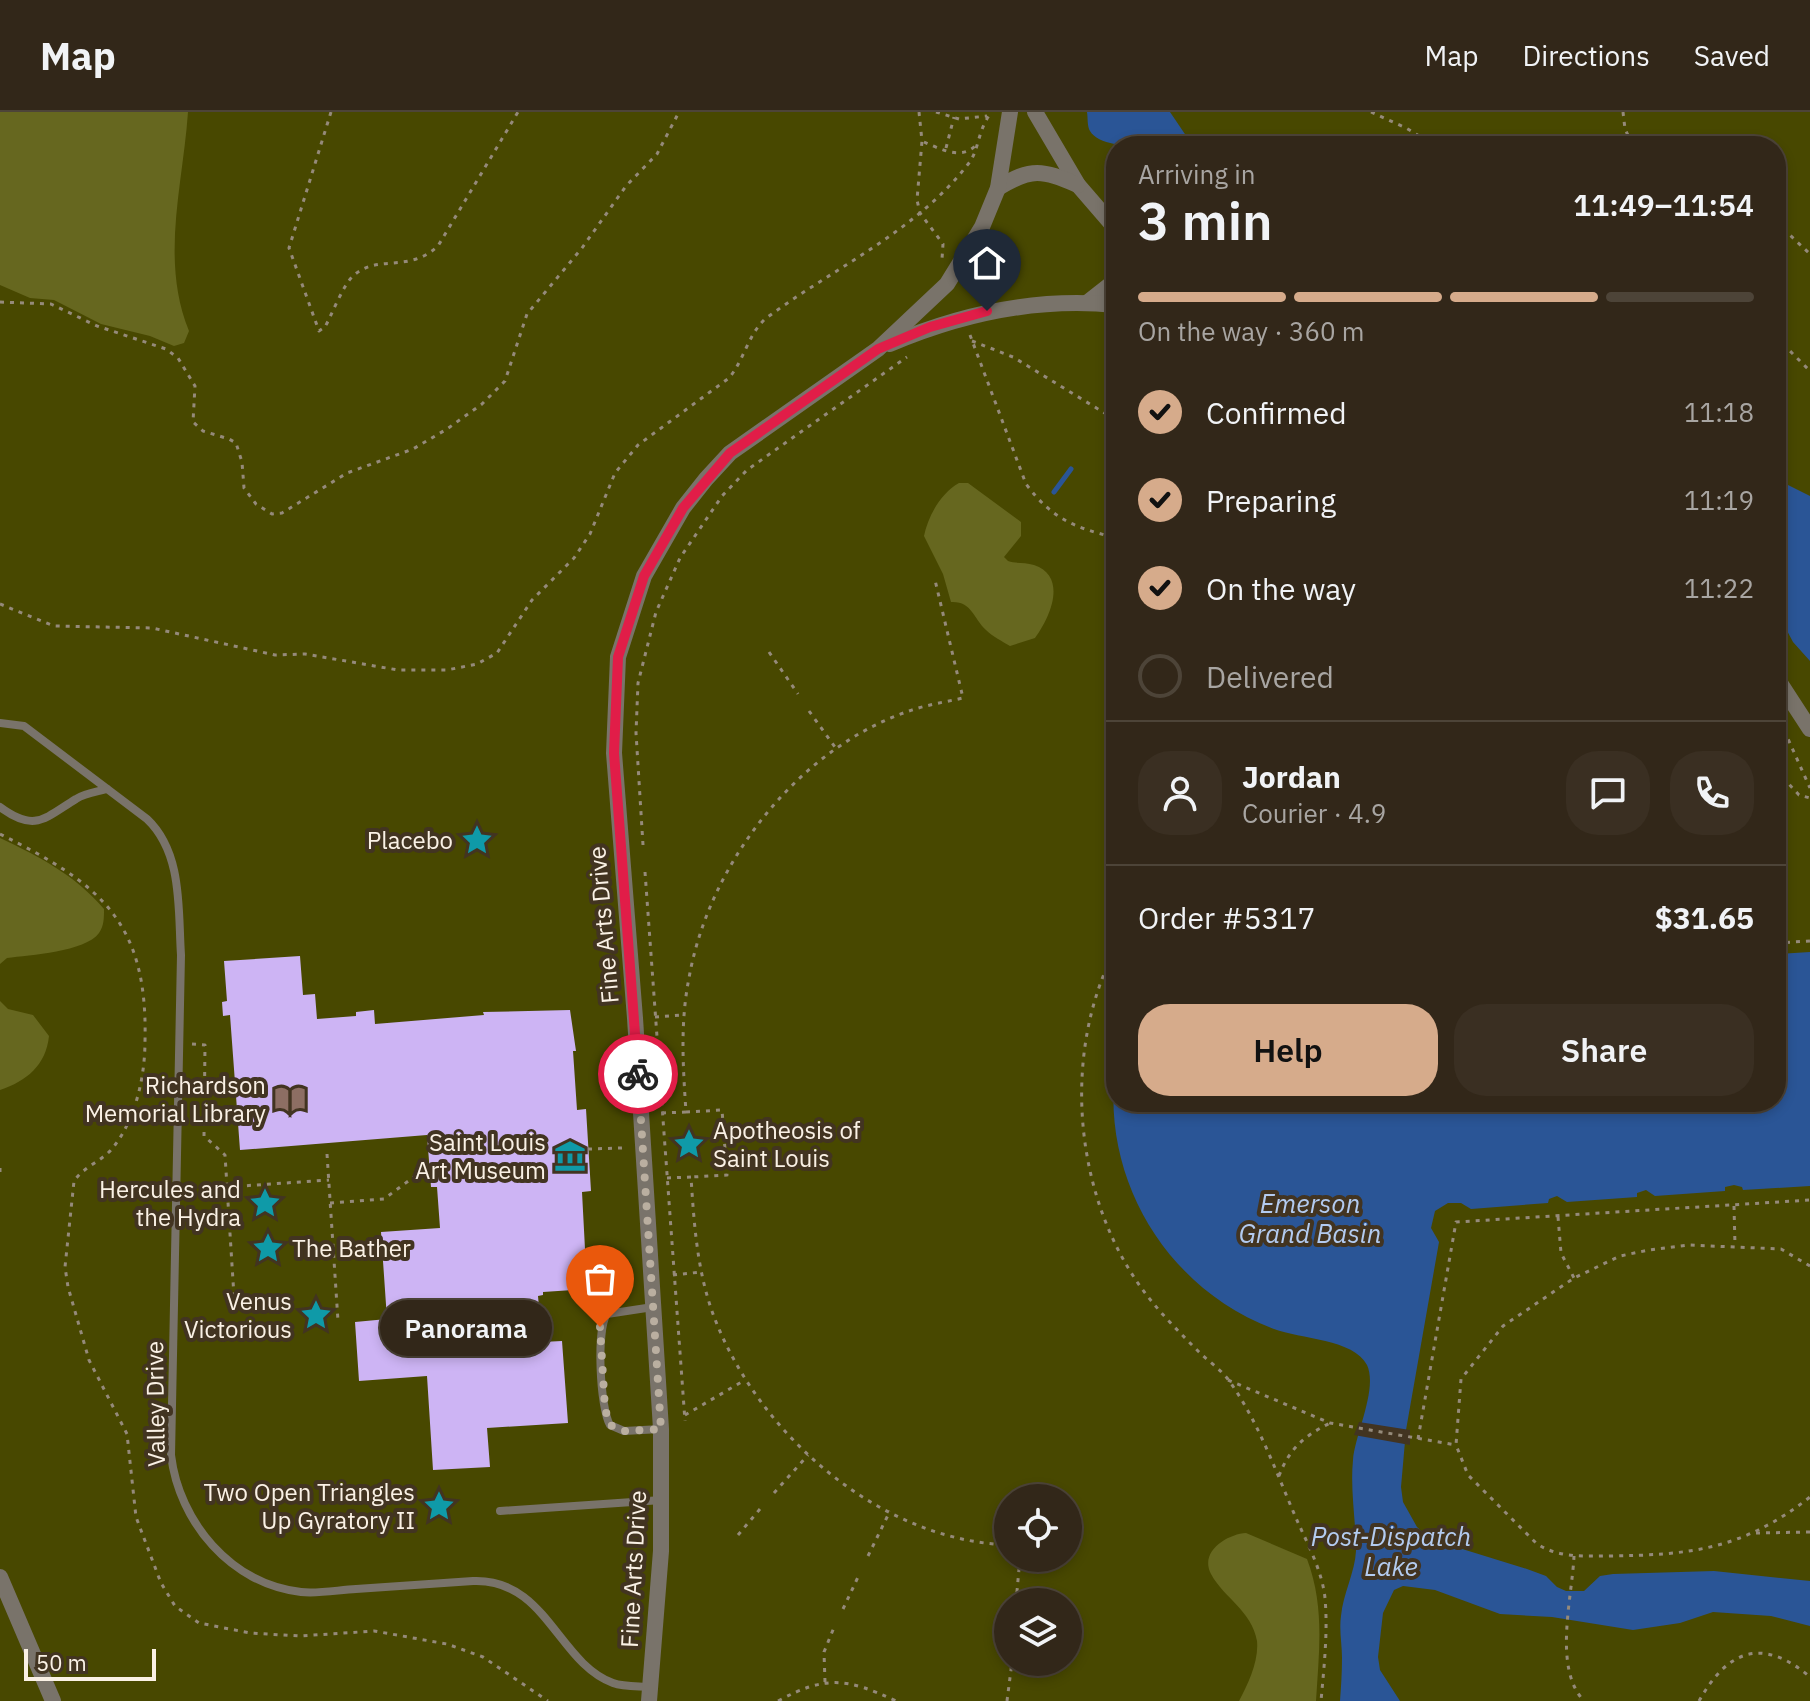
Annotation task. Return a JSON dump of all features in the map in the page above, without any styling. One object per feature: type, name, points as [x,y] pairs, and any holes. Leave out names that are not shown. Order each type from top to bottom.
[{"type":"street","name":"Fine Arts Drive","points":[[650,1694],[662,1500],[661,1429],[614,753],[618,657],[644,576],[683,508],[706,479],[730,453],[878,349],[947,284],[982,227],[998,188],[1010,112]]},
{"type":"street","points":[[1035,112],[1078,185],[1106,217]]},
{"type":"street","points":[[998,188],[1018,176],[1033,172],[1050,173],[1078,185]]},
{"type":"street","points":[[1088,302],[1106,288]]},
{"type":"street","name":"Fine Arts Drive","points":[[878,349],[962,316],[1013,306],[1106,304]]},
{"type":"street","points":[[1786,692],[1810,729]]},
{"type":"street","points":[[0,1577],[53,1701]]},
{"type":"lane","name":"Valley Drive","points":[[0,723],[24,726],[147,819],[168,846],[176,881],[181,955],[171,1455],[179,1489],[196,1525],[233,1565],[265,1583],[303,1593],[473,1581],[497,1583],[531,1604],[605,1679],[650,1694]]},
{"type":"lane","points":[[0,807],[14,818],[42,820],[83,795],[107,789]]},
{"type":"lane","points":[[654,1307],[607,1314],[600,1333],[605,1409],[610,1425],[624,1431],[661,1429]]},
{"type":"lane","points":[[500,1511],[662,1500]]},
{"type":"path","points":[[331,112],[289,248],[319,331],[325,327],[348,281],[362,268],[419,260],[438,246],[518,112]]},
{"type":"path","points":[[0,302],[51,304],[97,326],[151,342],[178,358],[190,372],[195,386],[193,422],[203,431],[236,443],[248,496],[265,511],[282,513],[354,469],[432,439],[496,391],[509,371],[527,314],[582,248],[626,186],[657,154],[679,112]]},
{"type":"path","points":[[919,112],[922,141],[917,193],[920,213],[943,244],[939,265]]},
{"type":"path","points":[[936,112],[976,119],[992,113]]},
{"type":"path","points":[[1371,112],[1419,136]]},
{"type":"path","points":[[1623,112],[1628,136]]},
{"type":"path","points":[[0,604],[54,626],[152,628],[275,655],[305,654],[398,670],[447,670],[488,660],[502,647],[532,600],[584,544],[615,473],[638,445],[729,378],[765,319],[920,213],[972,160],[975,146],[992,113]]},
{"type":"path","points":[[945,150],[954,117]]},
{"type":"path","points":[[922,141],[960,154],[975,146]]},
{"type":"path","points":[[1786,231],[1810,254]]},
{"type":"path","points":[[958,336],[980,330]]},
{"type":"path","points":[[1106,414],[1013,357],[972,341],[1026,484],[1038,500],[1068,524],[1106,535]]},
{"type":"path","points":[[1786,347],[1810,371]]},
{"type":"path","points":[[643,845],[636,733],[638,683],[652,623],[680,558],[722,496],[756,463],[914,352]]},
{"type":"path","points":[[686,1112],[683,1015],[698,939],[723,878],[749,836],[798,781],[837,750],[899,715],[963,698],[935,580]]},
{"type":"path","points":[[769,652],[798,694]]},
{"type":"path","points":[[809,711],[837,750]]},
{"type":"path","points":[[1786,734],[1810,788]]},
{"type":"path","points":[[1786,781],[1799,795],[1810,798]]},
{"type":"path","points":[[645,872],[685,1418],[745,1380]]},
{"type":"path","points":[[1786,942],[1810,941]]},
{"type":"path","points":[[1106,967],[1091,1014],[1083,1059],[1086,1151],[1097,1194],[1117,1246],[1137,1281],[1153,1303],[1228,1380],[1279,1476],[1319,1571],[1325,1597],[1321,1701]]},
{"type":"path","points":[[645,1018],[683,1015]]},
{"type":"path","points":[[180,1044],[205,1045],[204,1136],[225,1155],[235,1312]]},
{"type":"path","points":[[662,1113],[722,1110],[727,1175],[667,1178]]},
{"type":"path","points":[[588,1149],[622,1148]]},
{"type":"path","points":[[327,1154],[338,1321]]},
{"type":"path","points":[[330,1203],[384,1199],[430,1165]]},
{"type":"path","points":[[0,1168],[0,1175]]},
{"type":"path","points":[[691,1177],[701,1272],[720,1331],[745,1380],[779,1426],[808,1455],[851,1489],[890,1511],[966,1538],[994,1543]]},
{"type":"path","points":[[227,1187],[329,1180]]},
{"type":"path","points":[[1416,1438],[1456,1222],[1810,1200]]},
{"type":"path","points":[[1734,1205],[1735,1246]]},
{"type":"path","points":[[1558,1216],[1561,1253],[1574,1278]]},
{"type":"path","points":[[1810,1266],[1781,1249],[1688,1245],[1620,1256],[1574,1278],[1554,1294],[1508,1321],[1465,1372],[1457,1404],[1456,1445],[1468,1475],[1531,1539],[1549,1551],[1574,1556],[1689,1553],[1753,1533],[1810,1497]]},
{"type":"path","points":[[663,1276],[701,1272]]},
{"type":"path","points":[[1228,1380],[1330,1423],[1456,1445]]},
{"type":"path","points":[[1279,1476],[1295,1446],[1330,1423]]},
{"type":"path","points":[[774,1493],[808,1455]]},
{"type":"path","points":[[738,1535],[760,1509]]},
{"type":"path","points":[[868,1556],[890,1511]]},
{"type":"path","points":[[1753,1533],[1810,1532]]},
{"type":"path","points":[[1574,1556],[1566,1664],[1573,1685],[1584,1701]]},
{"type":"path","points":[[843,1609],[859,1575]]},
{"type":"path","points":[[825,1682],[824,1652],[835,1625]]},
{"type":"path","points":[[1699,1701],[1721,1670],[1750,1655],[1778,1654],[1810,1677]]},
{"type":"path","points":[[1007,1701],[1010,1676]]},
{"type":"path","points":[[778,1701],[802,1688],[825,1682],[855,1684],[896,1701]]},
{"type":"shaded area","points":[[0,112],[1810,112],[1810,1701],[0,1701]]},
{"type":"shaded area","points":[[0,112],[188,112],[175,250],[180,304],[189,331],[184,343],[174,346],[150,336],[101,324],[54,300],[30,298],[0,285]]},
{"type":"shaded area","points":[[959,483],[968,483],[1021,522],[1021,536],[1004,557],[1011,562],[1034,565],[1051,579],[1053,599],[1046,620],[1035,638],[1010,646],[986,630],[964,604],[951,602],[943,574],[924,536],[936,506]]},
{"type":"shaded area","points":[[0,838],[56,868],[93,897],[104,909],[99,933],[70,948],[7,958],[0,964]]},
{"type":"shaded area","points":[[0,1001],[8,1009],[33,1015],[49,1036],[44,1055],[34,1070],[19,1082],[0,1090]]},
{"type":"shaded area","points":[[1246,1533],[1307,1559],[1319,1612],[1316,1701],[1239,1701],[1255,1664],[1257,1641],[1250,1621],[1217,1583],[1208,1566],[1217,1545]]},
{"type":"water","points":[[1087,112],[1170,112],[1186,136],[1106,136],[1106,142],[1090,131]]},
{"type":"water","points":[[1786,484],[1810,496],[1810,661],[1786,629]]},
{"type":"water","name":"Emerson Grand Basin","points":[[1810,952],[1810,1186],[1743,1190],[1734,1185],[1725,1187],[1725,1191],[1655,1196],[1646,1190],[1637,1193],[1637,1197],[1567,1202],[1557,1196],[1549,1199],[1548,1203],[1471,1209],[1461,1203],[1448,1203],[1435,1211],[1431,1228],[1439,1242],[1406,1430],[1401,1487],[1403,1502],[1417,1527],[1430,1539],[1546,1576],[1566,1591],[1584,1591],[1600,1576],[1613,1574],[1714,1571],[1810,1581],[1810,1626],[1771,1616],[1713,1612],[1680,1623],[1633,1630],[1552,1617],[1500,1614],[1435,1590],[1403,1586],[1394,1590],[1383,1613],[1378,1657],[1380,1670],[1400,1701],[1340,1701],[1341,1616],[1356,1551],[1353,1460],[1370,1386],[1367,1365],[1360,1356],[1339,1345],[1274,1329],[1236,1311],[1201,1286],[1172,1257],[1148,1223],[1130,1186],[1118,1147],[1114,1112],[1786,1112],[1786,953]]},
{"type":"pier","points":[[1359,1422],[1410,1430],[1410,1445],[1354,1435]]},
{"type":"building","points":[[300,956],[303,995],[315,994],[317,1019],[356,1016],[356,1012],[374,1010],[375,1024],[484,1015],[483,1012],[570,1010],[576,1051],[573,1051],[577,1110],[586,1109],[591,1191],[582,1192],[585,1249],[588,1249],[588,1289],[543,1292],[538,1296],[542,1342],[562,1341],[568,1423],[487,1428],[490,1467],[433,1470],[427,1376],[359,1381],[355,1322],[387,1319],[381,1232],[440,1228],[437,1187],[431,1187],[427,1135],[240,1150],[230,1015],[223,1016],[222,1002],[227,1001],[224,961]]},
{"type":"waterway","points":[[1054,492],[1071,469]]},
{"type":"way so far","points":[[600,1327],[605,1409],[610,1425],[624,1431],[661,1429],[638,1074]]},
{"type":"place","name":"Placebo","points":[[477,840]]},
{"type":"place","name":"Richardson Memorial Library","points":[[290,1099]]},
{"type":"place","name":"Apotheosis of Saint Louis","points":[[689,1144]]},
{"type":"place","name":"Saint Louis Art Museum","points":[[570,1156]]},
{"type":"place","name":"Hercules and the Hydra","points":[[265,1203]]},
{"type":"place","name":"The Bather","points":[[268,1248]]},
{"type":"place","name":"Venus Victorious","points":[[316,1315]]},
{"type":"place","name":"Panorama","points":[[600,1327]]},
{"type":"place","name":"Two Open Triangles Up Gyratory II","points":[[439,1506]]},
{"type":"route","points":[[638,1074],[614,753],[618,657],[644,576],[683,508],[730,453],[878,349],[930,327],[987,311]]},
{"type":"water label","name":"Post-Dispatch Lake","points":[[1391,1551]]}]
